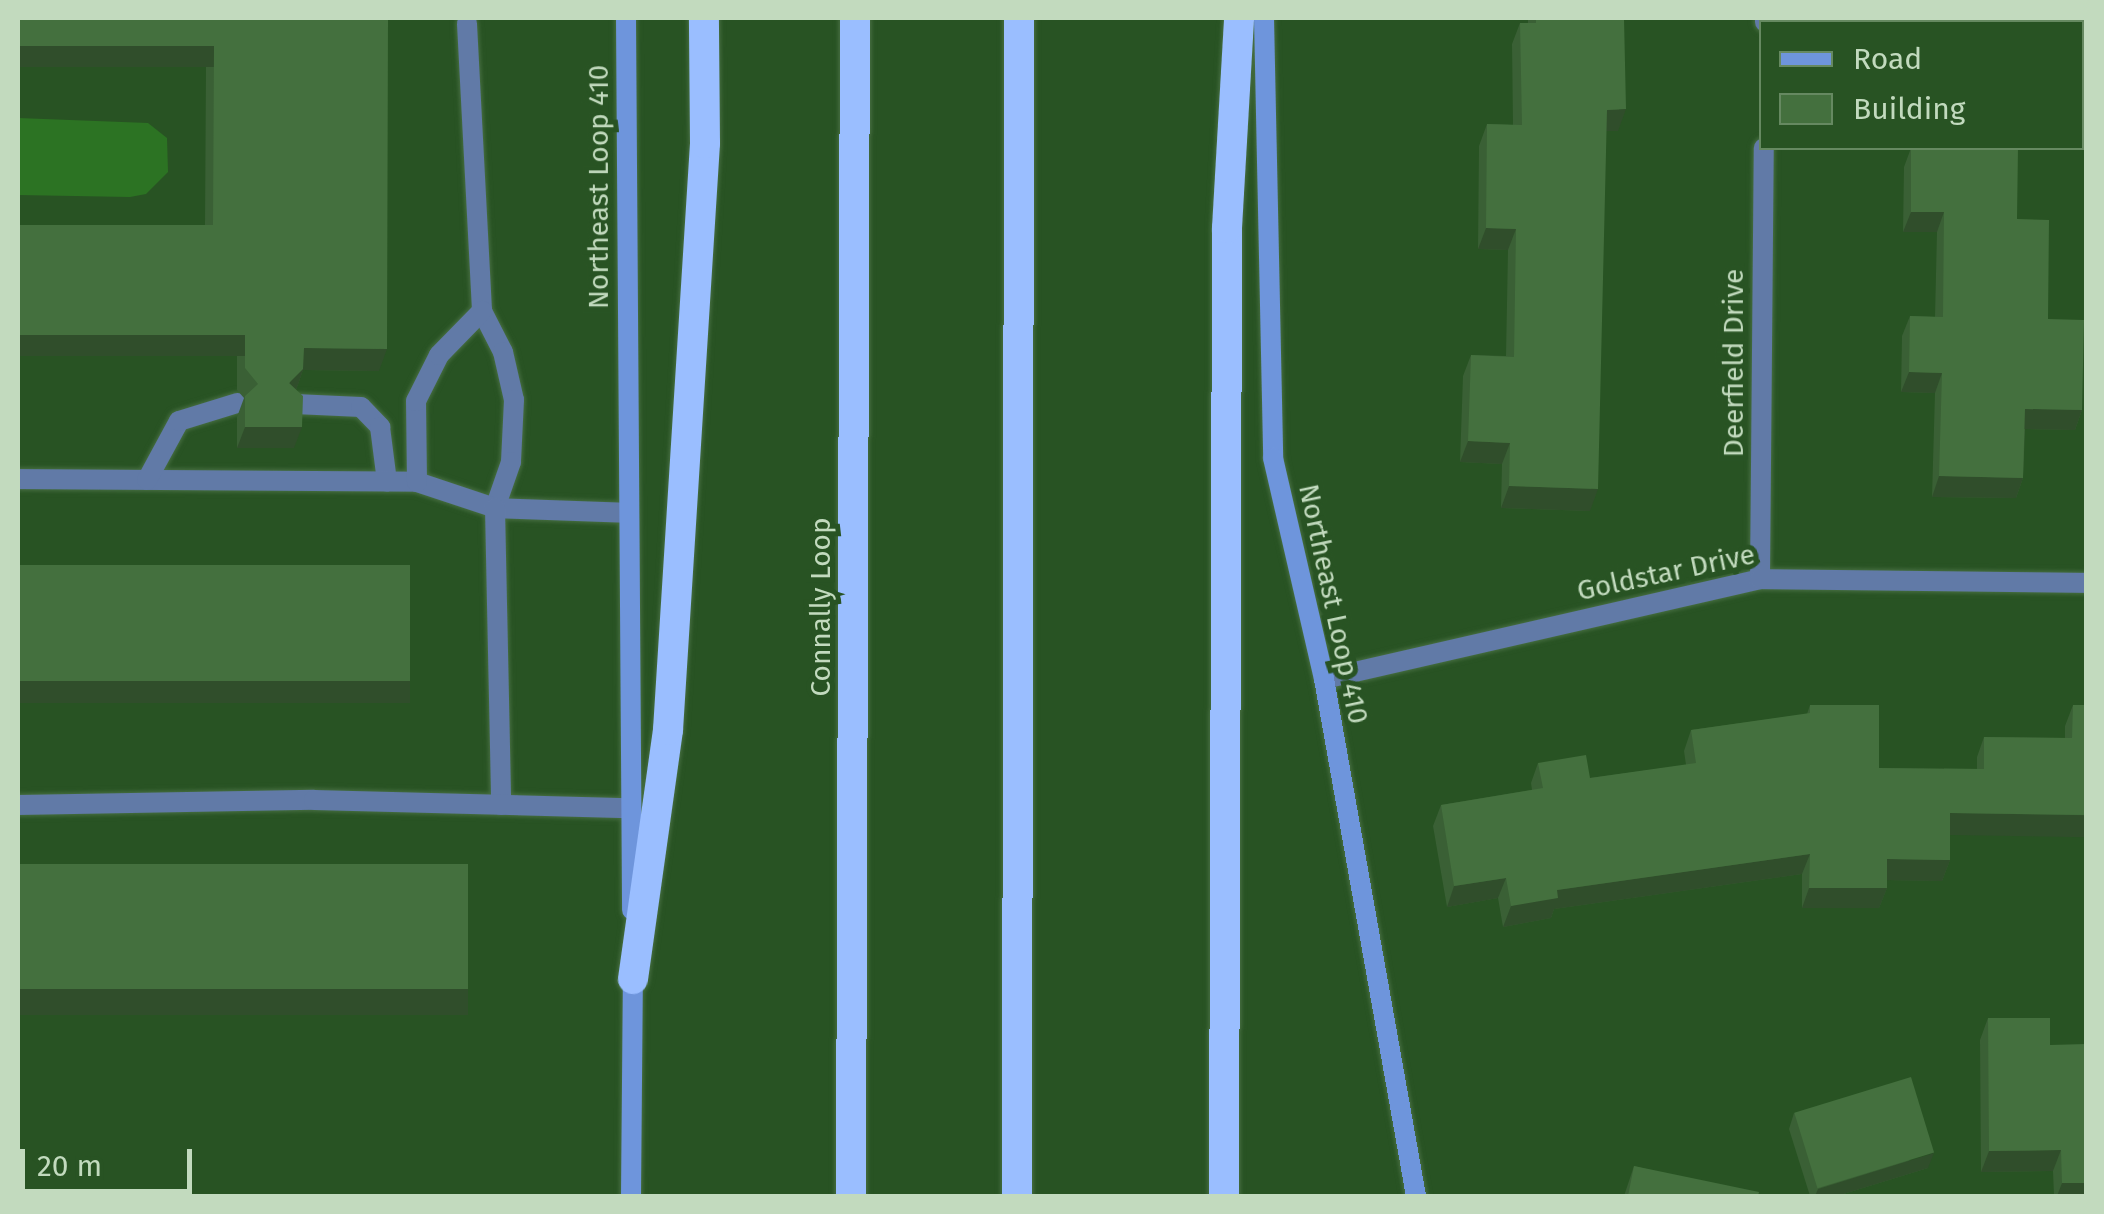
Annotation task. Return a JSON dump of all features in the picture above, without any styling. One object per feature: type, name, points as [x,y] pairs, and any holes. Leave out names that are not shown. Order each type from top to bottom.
[{"type":"highway","points":[[633,978],[668,730],[705,142],[704,18]]},
{"type":"highway","name":"Connally Loop","points":[[851,1196],[856,18]]},
{"type":"highway","points":[[1017,1196],[1019,18]]},
{"type":"highway","points":[[1224,1196],[1227,248],[1239,18]]},
{"type":"main road","name":"Northeast Loop 410","points":[[626,18],[632,1196]]},
{"type":"main road","name":"Northeast Loop 410","points":[[1264,18],[1273,458],[1324,679],[1416,1196]]},
{"type":"street","points":[[467,24],[482,311],[504,352],[514,400],[511,462],[495,508],[500,805]]},
{"type":"street","name":"Deerfield Drive","points":[[1760,578],[1764,150]]},
{"type":"street","points":[[416,482],[416,401],[438,355],[482,311]]},
{"type":"street","points":[[147,480],[179,421],[237,403]]},
{"type":"street","points":[[295,404],[361,407],[380,426],[387,482]]},
{"type":"street","points":[[18,478],[416,482],[495,508],[628,513]]},
{"type":"street","name":"Goldstar Drive","points":[[1324,679],[1760,578],[2086,583]]},
{"type":"street","points":[[18,805],[630,808]]},
{"type":"shaded area","points":[[18,118],[148,123],[167,138],[168,172],[146,194],[130,197],[18,195]]},
{"type":"building","points":[[18,18],[388,18],[387,349],[304,348],[303,369],[289,383],[303,396],[302,427],[245,427],[245,396],[258,384],[245,368],[245,335],[18,335],[18,225],[213,225],[214,46],[18,46]]},
{"type":"building","points":[[1536,18],[1624,18],[1626,109],[1607,110],[1598,489],[1509,486],[1510,443],[1468,441],[1471,355],[1514,357],[1516,229],[1486,228],[1487,124],[1522,125],[1520,23],[1536,23]]},
{"type":"building","points":[[1923,18],[2056,18],[2056,20]]},
{"type":"building","points":[[1911,150],[2018,150],[2017,219],[2049,220],[2048,319],[2084,320],[2082,410],[2025,409],[2023,478],[1939,476],[1942,373],[1909,372],[1910,316],[1943,317],[1944,212],[1911,212]]},
{"type":"building","points":[[18,565],[410,565],[410,681],[18,681]]},
{"type":"building","points":[[1810,705],[1879,705],[1879,768],[1984,769],[1984,737],[2072,738],[2073,705],[2086,705],[2086,815],[1950,813],[1950,860],[1887,859],[1887,888],[1809,888],[1810,854],[1557,890],[1558,898],[1511,906],[1506,878],[1454,886],[1441,805],[1543,788],[1538,763],[1586,755],[1590,778],[1696,763],[1691,730],[1810,713]]},
{"type":"building","points":[[18,864],[468,864],[468,989],[18,989]]},
{"type":"building","points":[[1988,1018],[2050,1018],[2050,1045],[2086,1044],[2086,1183],[2062,1183],[2061,1150],[1989,1151]]},
{"type":"building","points":[[1911,1077],[1934,1153],[1817,1188],[1794,1113]]},
{"type":"building","points":[[1634,1166],[1759,1192],[1758,1196],[1628,1196]]}]
